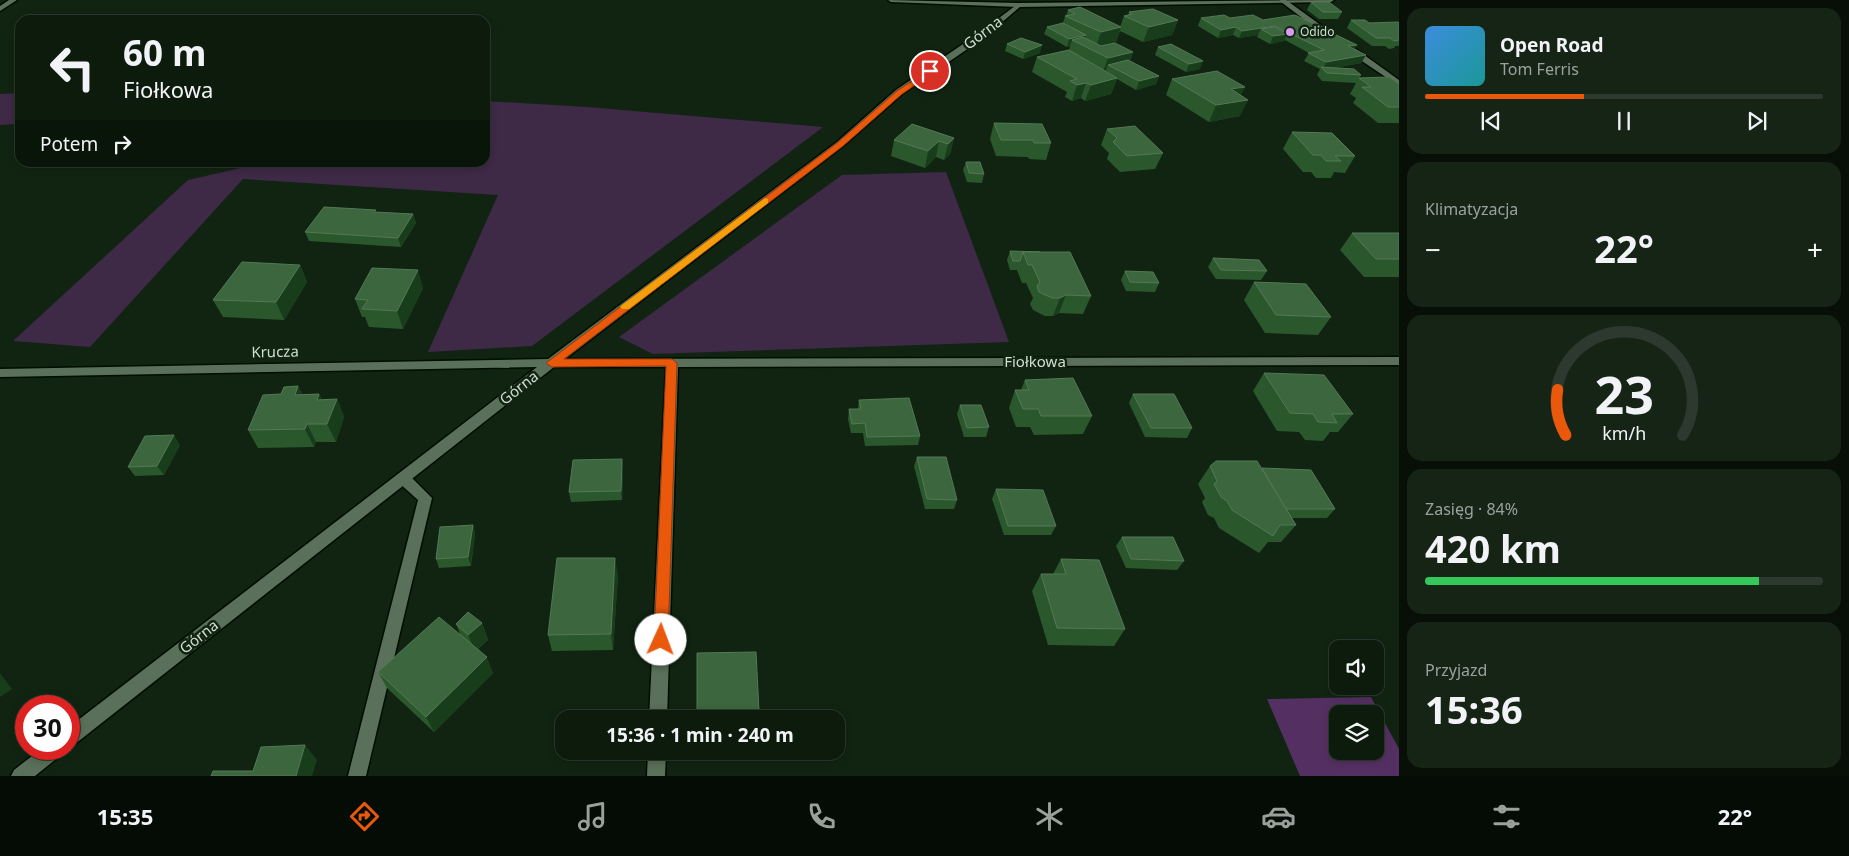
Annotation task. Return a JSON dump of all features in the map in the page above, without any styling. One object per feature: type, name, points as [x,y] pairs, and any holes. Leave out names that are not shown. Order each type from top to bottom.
[{"type":"street","points":[[0,9],[14,0]]},
{"type":"street","points":[[891,0],[1022,2],[1332,0]]},
{"type":"street","points":[[1283,1],[1337,40]]},
{"type":"street","name":"Górna","points":[[80,729],[552,363],[840,144],[899,92],[982,35],[1022,2]]},
{"type":"street","points":[[1345,45],[1399,84]]},
{"type":"street","name":"Fiołkowa","points":[[552,363],[1399,361]]},
{"type":"street","name":"Krucza","points":[[0,373],[552,363]]},
{"type":"street","points":[[658,710],[672,363]]},
{"type":"street","points":[[357,776],[425,498],[403,478]]},
{"type":"street","points":[[20,776],[41,760]]},
{"type":"street","points":[[656,776],[657,760]]},
{"type":"shaded area","points":[[15,93],[15,124],[0,125],[0,94]]},
{"type":"shaded area","points":[[490,101],[587,107],[823,127],[532,346],[428,352],[498,195],[243,179],[90,347],[13,341],[188,180],[245,167],[490,167]]},
{"type":"shaded area","points":[[946,172],[1009,342],[653,354],[619,337],[842,175]]},
{"type":"shaded area","points":[[1371,697],[1375,705],[1329,705],[1329,760],[1384,760],[1384,721],[1399,749],[1399,776],[1300,776],[1267,699]]},
{"type":"building","points":[[1311,2],[1329,2],[1342,12],[1323,12]]},
{"type":"building","points":[[1080,7],[1121,27],[1101,32],[1065,16],[1075,14],[1068,10]]},
{"type":"building","points":[[1153,9],[1178,20],[1149,27],[1124,16],[1132,14],[1129,12]]},
{"type":"building","points":[[1224,15],[1230,18],[1253,15],[1263,20],[1295,15],[1357,45],[1348,46],[1366,55],[1326,62],[1308,53],[1324,50],[1275,26],[1242,31],[1236,27],[1221,30],[1201,18]]},
{"type":"building","points":[[1351,20],[1365,20],[1369,23],[1398,22],[1399,40],[1376,38]]},
{"type":"building","points":[[1063,23],[1086,35],[1069,39],[1047,27]]},
{"type":"building","points":[[1275,27],[1288,34],[1273,36],[1261,29]]},
{"type":"building","points":[[1083,37],[1101,46],[1115,43],[1133,52],[1108,58],[1072,40]]},
{"type":"building","points":[[1021,38],[1042,45],[1025,52],[1007,44]]},
{"type":"building","points":[[1171,44],[1203,61],[1189,64],[1158,47]]},
{"type":"building","points":[[1069,50],[1117,78],[1091,85],[1086,83],[1077,85],[1070,81],[1077,79],[1037,57]]},
{"type":"building","points":[[1128,60],[1159,76],[1139,81],[1108,65]]},
{"type":"building","points":[[1321,67],[1354,69],[1361,75],[1327,73]]},
{"type":"building","points":[[1217,71],[1245,87],[1231,89],[1248,100],[1216,105],[1172,79]]},
{"type":"building","points":[[1389,77],[1399,84],[1399,107],[1388,107],[1362,87],[1371,87],[1359,78]]},
{"type":"building","points":[[994,123],[1042,124],[1051,143],[1034,143],[1033,140],[1001,140]]},
{"type":"building","points":[[912,124],[954,138],[948,144],[939,141],[928,151],[894,140]]},
{"type":"building","points":[[1135,126],[1163,153],[1127,156],[1113,142],[1117,138],[1107,129]]},
{"type":"building","points":[[1292,132],[1332,133],[1355,156],[1335,156],[1341,161],[1326,161],[1321,155],[1313,155]]},
{"type":"building","points":[[966,162],[980,162],[984,174],[969,173]]},
{"type":"building","points":[[324,207],[413,214],[398,238],[305,232]]},
{"type":"building","points":[[1352,233],[1399,233],[1399,259],[1376,259]]},
{"type":"building","points":[[1010,251],[1040,252],[1023,252],[1020,261],[1013,261]]},
{"type":"building","points":[[1023,252],[1070,252],[1091,296],[1066,295],[1060,298],[1052,298],[1039,292],[1037,286],[1040,282],[1032,265],[1028,265]]},
{"type":"building","points":[[1213,258],[1259,260],[1267,271],[1221,270]]},
{"type":"building","points":[[242,262],[300,265],[276,302],[213,300]]},
{"type":"building","points":[[372,268],[418,270],[397,311],[362,309],[368,300],[355,299]]},
{"type":"building","points":[[1125,271],[1153,272],[1159,283],[1130,282]]},
{"type":"building","points":[[1254,282],[1306,284],[1331,317],[1276,315]]},
{"type":"building","points":[[1264,373],[1324,375],[1353,414],[1332,414],[1337,423],[1318,422],[1313,414],[1290,413]]},
{"type":"building","points":[[1073,378],[1092,416],[1041,416],[1038,409],[1023,409],[1015,390],[1029,390],[1025,380]]},
{"type":"building","points":[[298,386],[295,395],[319,394],[317,400],[337,399],[327,424],[307,424],[305,429],[248,430],[263,395],[281,394],[284,387]]},
{"type":"building","points":[[1133,394],[1174,394],[1192,428],[1151,428]]},
{"type":"building","points":[[909,398],[920,436],[867,437],[865,423],[852,424],[849,409],[861,409],[859,400]]},
{"type":"building","points":[[960,405],[981,405],[989,427],[967,428]]},
{"type":"building","points":[[174,435],[157,466],[128,467],[145,436]]},
{"type":"building","points":[[917,457],[946,457],[957,500],[927,499]]},
{"type":"building","points":[[622,459],[621,491],[569,492],[573,460]]},
{"type":"building","points":[[1216,461],[1257,461],[1296,525],[1280,525],[1273,536],[1232,510],[1227,501],[1221,497],[1214,484],[1217,481],[1210,466]]},
{"type":"building","points":[[1262,468],[1311,470],[1335,509],[1286,509]]},
{"type":"building","points":[[996,489],[1043,490],[1056,526],[1008,526]]},
{"type":"building","points":[[473,525],[468,557],[436,559],[440,527]]},
{"type":"building","points":[[1122,537],[1173,537],[1184,561],[1131,559]]},
{"type":"building","points":[[557,558],[615,558],[611,634],[548,635]]},
{"type":"building","points":[[1061,559],[1099,560],[1125,629],[1057,628],[1041,574],[1066,574]]},
{"type":"building","points":[[468,612],[482,623],[468,635],[456,624]]},
{"type":"building","points":[[439,617],[487,657],[426,717],[378,672]]},
{"type":"building","points":[[756,652],[759,710],[697,710],[697,653]]},
{"type":"building","points":[[305,745],[296,776],[211,776],[213,771],[253,771],[261,747]]},
{"type":"slow traffic","points":[[626,307],[765,201]]},
{"type":"place","name":"Odido","points":[[1290,32]]},
{"type":"route","points":[[661,640],[672,363],[552,363],[840,144],[899,92],[930,71]]}]
